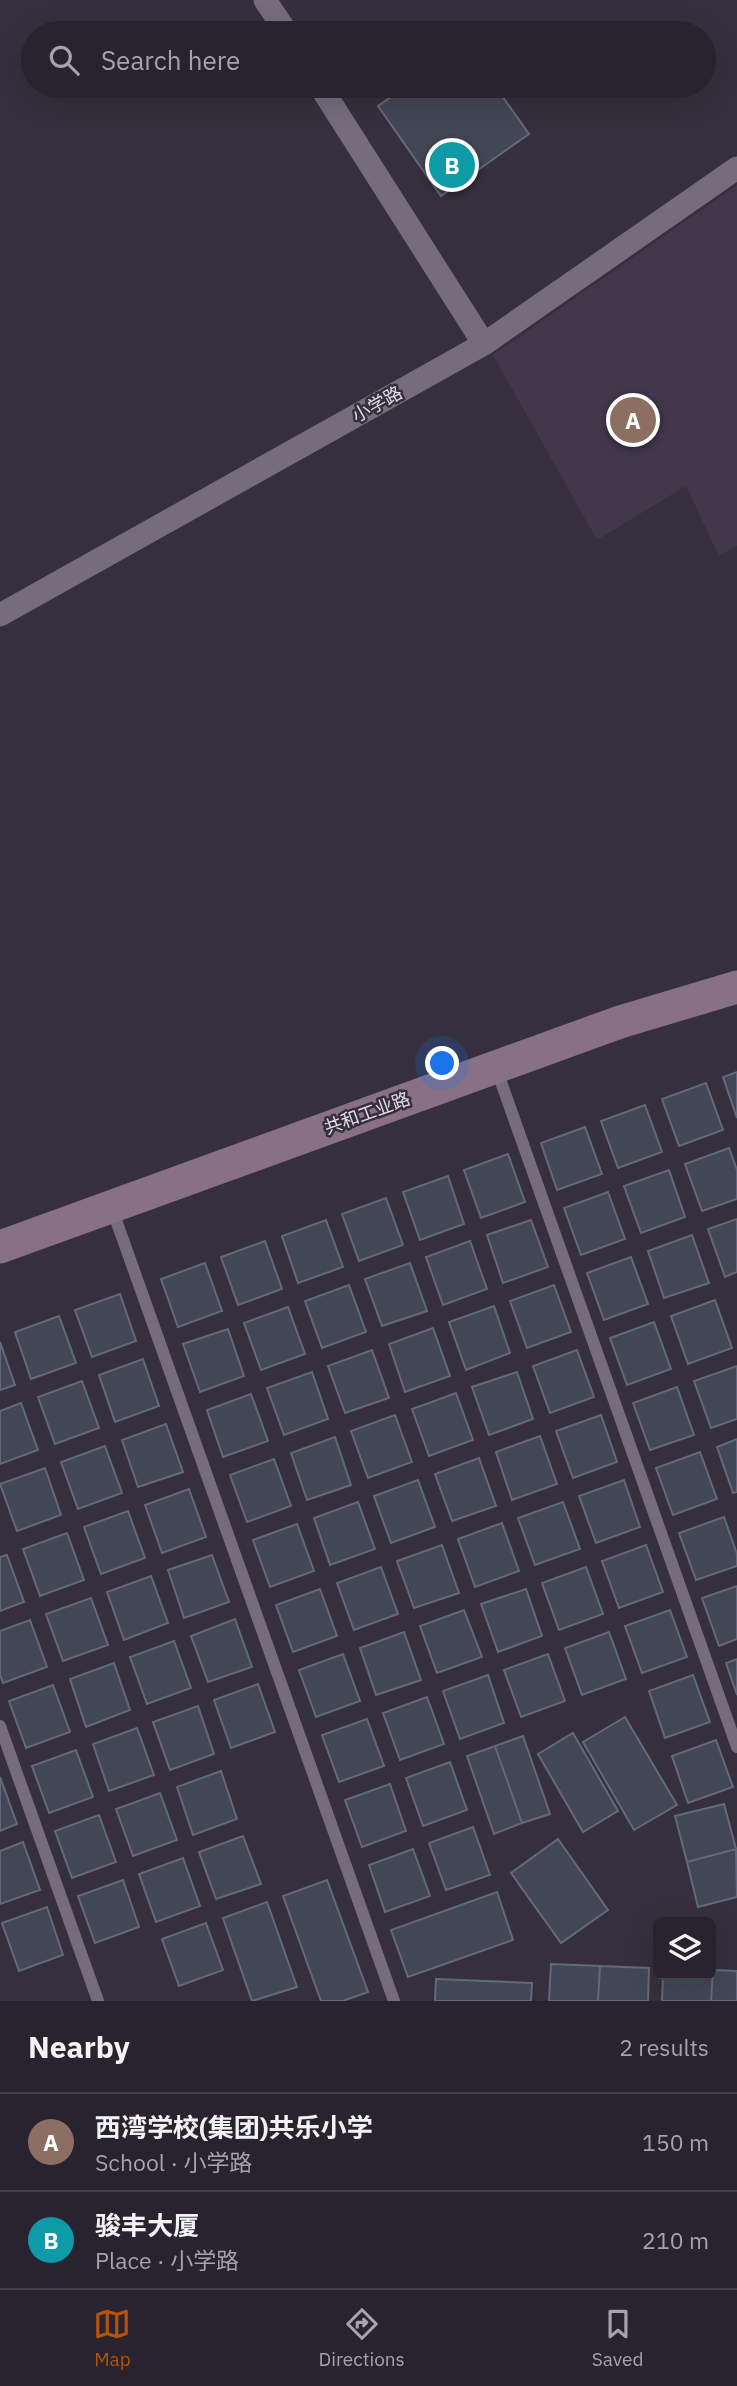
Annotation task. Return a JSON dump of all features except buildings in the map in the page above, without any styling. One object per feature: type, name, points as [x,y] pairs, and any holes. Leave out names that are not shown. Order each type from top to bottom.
[{"type":"street","points":[[265,0],[279,21]]},
{"type":"street","points":[[328,98],[484,344]]},
{"type":"street","name":"小学路","points":[[0,615],[484,344],[737,168]]},
{"type":"street","name":"共和工业路","points":[[0,1247],[620,1021],[737,987]]},
{"type":"lane","points":[[495,1067],[737,1747]]},
{"type":"lane","points":[[111,1206],[394,2001]]},
{"type":"lane","points":[[0,1726],[97,2001]]},
{"type":"shaded area","points":[[737,185],[737,546],[719,556],[686,486],[597,540],[493,355]]},
{"type":"place","name":"骏丰大厦","points":[[452,165]]},
{"type":"place","name":"西湾学校(集团)共乐小学","points":[[633,420]]}]
